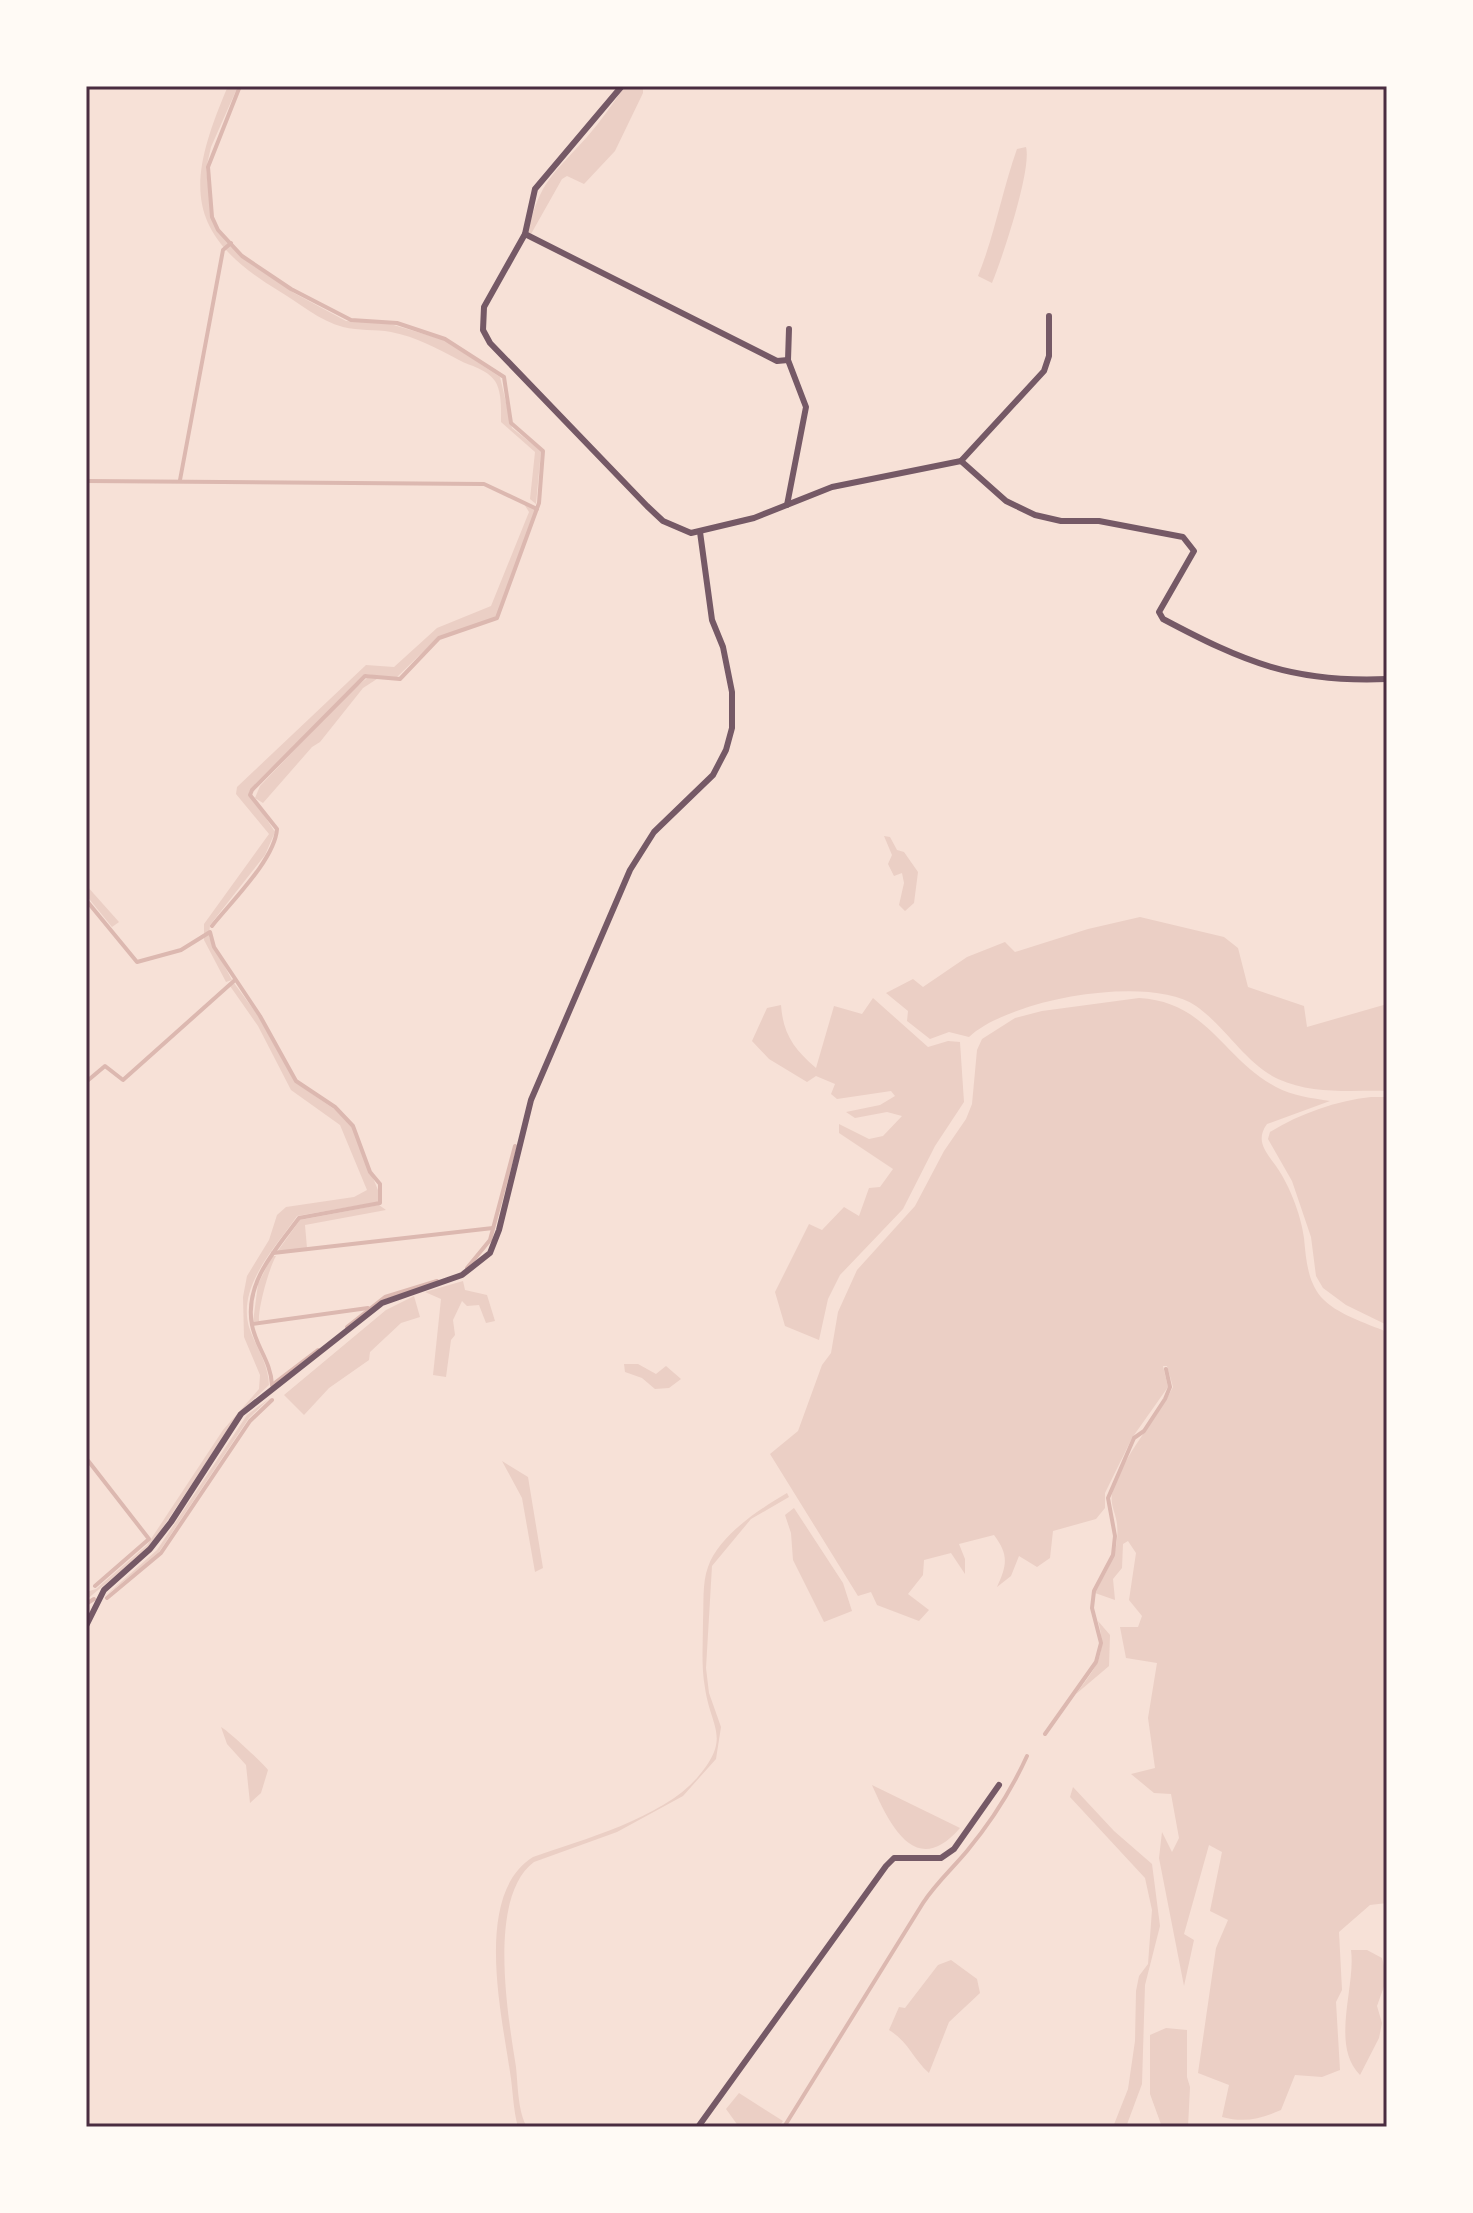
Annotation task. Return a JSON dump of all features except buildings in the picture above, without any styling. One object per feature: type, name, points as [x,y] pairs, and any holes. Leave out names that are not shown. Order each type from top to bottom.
[{"type":"street","points":[[622,86],[535,189],[525,234],[484,307],[483,330],[490,343],[610,470],[663,521],[691,533],[725,528],[832,487],[961,461],[1044,371],[1049,356],[1049,316]]},
{"type":"street","points":[[525,234],[777,361],[788,360]]},
{"type":"street","points":[[787,505],[806,407],[788,360],[789,329]]},
{"type":"street","points":[[961,461],[1006,501],[1035,515],[1061,521],[1099,521],[1183,537],[1194,551],[1159,612],[1163,619],[1212,645],[1283,673],[1387,679]]},
{"type":"street","points":[[86,1626],[104,1590],[150,1549],[171,1522],[241,1414],[382,1303],[462,1275],[490,1253],[499,1230],[531,1100],[630,870],[654,832],[713,775],[726,750],[732,728],[732,692],[723,647],[712,620],[700,532]]},
{"type":"street","points":[[698,2127],[886,1866],[894,1858],[941,1858],[954,1849],[999,1785]]},
{"type":"shaded area","points":[[228,86],[238,86],[211,147],[206,169],[212,220],[241,257],[294,293],[346,321],[387,323],[444,340],[500,377],[512,428],[541,451],[536,504],[530,499],[535,452],[501,422],[499,390],[488,374],[409,337],[349,328],[326,321],[247,269],[224,248],[209,226],[202,203],[201,178],[205,150]]},
{"type":"shaded area","points":[[625,86],[643,86],[643,93],[615,151],[584,184],[567,176],[562,179],[531,234],[528,232],[543,189]]},
{"type":"shaded area","points":[[1026,147],[1021,193],[992,283],[978,276],[1017,149]]},
{"type":"shaded area","points":[[524,504],[536,510],[496,617],[437,638],[396,678],[365,674],[249,792],[275,832],[265,855],[210,925],[209,937],[232,980],[226,982],[204,940],[204,924],[269,834],[236,794],[237,787],[366,665],[394,667],[437,628],[491,606],[529,512]]},
{"type":"shaded area","points":[[371,675],[380,677],[363,688],[320,742],[312,747],[263,803],[255,798],[260,786],[351,691]]},
{"type":"shaded area","points":[[884,836],[890,837],[897,850],[904,852],[918,872],[914,903],[905,911],[899,905],[904,883],[902,873],[894,876],[888,864],[892,855]]},
{"type":"shaded area","points":[[86,885],[119,922],[112,927],[86,895]]},
{"type":"shaded area","points":[[1140,917],[1224,937],[1238,948],[1248,987],[1304,1006],[1307,1027],[1387,1004],[1387,1091],[1318,1090],[1278,1079],[1256,1064],[1207,1014],[1174,997],[1146,992],[1080,995],[1015,1012],[988,1023],[969,1037],[949,1032],[930,1039],[907,1021],[908,1011],[886,993],[913,979],[923,987],[967,957],[1005,942],[1015,952],[1088,929]]},
{"type":"shaded area","points":[[234,983],[259,1017],[295,1082],[334,1109],[352,1127],[380,1195],[378,1202],[297,1216],[279,1240],[254,1281],[247,1311],[249,1327],[264,1362],[269,1385],[240,1412],[149,1548],[86,1600],[86,1592],[96,1589],[147,1545],[223,1430],[259,1389],[260,1375],[244,1337],[243,1297],[247,1276],[269,1240],[277,1215],[286,1207],[354,1197],[367,1190],[340,1125],[291,1090],[258,1026],[230,986]]},
{"type":"shaded area","points":[[873,998],[928,1047],[948,1041],[960,1042],[964,1102],[935,1146],[903,1209],[840,1275],[828,1299],[819,1340],[785,1326],[775,1292],[809,1224],[822,1230],[844,1207],[859,1216],[869,1188],[880,1187],[893,1169],[839,1133],[839,1124],[869,1139],[883,1136],[902,1116],[887,1112],[855,1118],[846,1112],[880,1105],[895,1096],[891,1091],[837,1099],[831,1094],[835,1084],[816,1076],[807,1082],[769,1059],[752,1041],[767,1008],[781,1005],[791,1040],[816,1068],[834,1006],[862,1014]]},
{"type":"shaded area","points":[[1139,998],[1162,1002],[1198,1020],[1257,1075],[1276,1087],[1295,1095],[1330,1101],[1267,1124],[1262,1144],[1289,1188],[1297,1208],[1308,1269],[1316,1290],[1335,1308],[1387,1332],[1387,1903],[1370,1905],[1339,1932],[1342,1990],[1336,2002],[1340,2070],[1322,2077],[1295,2075],[1281,2110],[1252,2119],[1222,2117],[1229,2085],[1198,2073],[1216,1948],[1228,1920],[1210,1911],[1222,1852],[1209,1845],[1184,1934],[1194,1940],[1184,1986],[1159,1858],[1162,1832],[1172,1852],[1179,1838],[1171,1794],[1154,1793],[1131,1774],[1155,1768],[1148,1718],[1157,1663],[1126,1658],[1120,1627],[1138,1627],[1142,1616],[1129,1600],[1136,1553],[1128,1541],[1123,1544],[1122,1568],[1113,1579],[1115,1600],[1095,1593],[1117,1544],[1112,1494],[1131,1452],[1173,1387],[1167,1366],[1163,1366],[1168,1387],[1132,1438],[1105,1493],[1105,1508],[1096,1519],[1053,1531],[1050,1558],[1037,1567],[1019,1556],[1011,1576],[997,1587],[1005,1560],[994,1535],[959,1544],[965,1559],[965,1574],[951,1553],[924,1560],[923,1575],[908,1594],[929,1610],[919,1621],[877,1605],[871,1592],[858,1596],[770,1454],[798,1431],[822,1365],[831,1353],[838,1312],[857,1270],[915,1206],[944,1151],[966,1119],[972,1104],[977,1050],[982,1039],[1015,1018],[1042,1011]]},
{"type":"shaded area","points":[[1371,1097],[1387,1097],[1387,1325],[1346,1305],[1323,1288],[1316,1276],[1311,1237],[1292,1181],[1268,1139],[1270,1132],[1306,1114]]},
{"type":"shaded area","points":[[379,1205],[386,1210],[305,1225],[307,1248],[277,1252],[300,1220]]},
{"type":"shaded area","points":[[272,1256],[276,1256],[264,1288],[259,1321],[253,1322],[258,1284]]},
{"type":"shaded area","points":[[463,1281],[465,1290],[487,1295],[495,1321],[486,1323],[479,1305],[467,1306],[462,1301],[453,1320],[455,1335],[451,1340],[446,1377],[433,1375],[441,1299],[425,1292]]},
{"type":"shaded area","points":[[414,1296],[420,1317],[401,1323],[370,1352],[369,1360],[329,1388],[304,1415],[284,1395],[386,1310]]},
{"type":"shaded area","points":[[624,1364],[638,1364],[656,1374],[666,1366],[681,1379],[669,1388],[655,1389],[642,1378],[625,1372]]},
{"type":"shaded area","points":[[270,1398],[249,1418],[157,1555],[104,1597],[157,1550],[247,1415]]},
{"type":"shaded area","points":[[502,1461],[528,1477],[543,1568],[535,1572],[522,1498]]},
{"type":"shaded area","points":[[787,1493],[789,1497],[751,1519],[712,1566],[706,1668],[709,1693],[721,1727],[716,1759],[683,1796],[617,1832],[534,1862],[519,1879],[510,1902],[504,1958],[519,2098],[527,2127],[518,2127],[498,1989],[497,1927],[503,1898],[514,1875],[533,1857],[620,1826],[664,1805],[682,1792],[708,1764],[714,1752],[716,1733],[705,1688],[702,1655],[706,1573],[713,1555],[731,1534],[753,1515]]},
{"type":"shaded area","points":[[794,1508],[843,1583],[852,1611],[824,1622],[793,1560],[791,1533],[785,1515]]},
{"type":"shaded area","points":[[1098,1621],[1110,1635],[1109,1666],[1076,1694],[1101,1652]]},
{"type":"shaded area","points":[[221,1727],[268,1770],[261,1793],[250,1803],[246,1765],[227,1744]]},
{"type":"shaded area","points":[[872,1785],[960,1828],[930,1849],[918,1848],[896,1830]]},
{"type":"shaded area","points":[[1073,1787],[1114,1831],[1152,1864],[1160,1926],[1145,1985],[1142,2084],[1126,2127],[1113,2127],[1128,2089],[1135,2041],[1136,1991],[1139,1976],[1148,1964],[1152,1910],[1145,1878],[1070,1797]]},
{"type":"shaded area","points":[[1351,1950],[1367,1950],[1382,1958],[1387,1978],[1377,2006],[1382,2023],[1379,2038],[1360,2075],[1351,2063],[1345,2032]]},
{"type":"shaded area","points":[[951,1960],[977,1979],[980,1993],[949,2022],[929,2073],[901,2039],[889,2030],[899,2007],[905,2008],[938,1965]]},
{"type":"shaded area","points":[[1166,2028],[1187,2030],[1187,2077],[1190,2087],[1188,2127],[1162,2127],[1150,2094],[1150,2035]]},
{"type":"shaded area","points":[[739,2093],[783,2121],[779,2127],[739,2127],[726,2109]]},
{"type":"waterway","points":[[212,926],[261,867],[274,841],[277,829],[250,795],[252,790],[365,676],[400,679],[439,638],[497,618],[539,503],[543,451],[511,423],[504,377],[445,339],[397,323],[351,320],[291,289],[242,256],[218,230],[212,217],[208,167],[240,86]]},
{"type":"waterway","points":[[180,480],[223,250],[231,243]]},
{"type":"waterway","points":[[86,481],[484,484],[537,509]]},
{"type":"waterway","points":[[86,900],[137,962],[181,950],[210,932],[214,947],[260,1016],[296,1081],[335,1107],[353,1126],[370,1172],[380,1184],[380,1203],[299,1218],[264,1267],[253,1295],[252,1325],[272,1385]]},
{"type":"waterway","points":[[86,1082],[105,1066],[123,1080],[235,980]]},
{"type":"waterway","points":[[467,1268],[490,1240],[515,1146]]},
{"type":"waterway","points":[[273,1253],[493,1228]]},
{"type":"waterway","points":[[347,1327],[385,1297],[437,1281]]},
{"type":"waterway","points":[[252,1324],[368,1308]]},
{"type":"waterway","points":[[272,1385],[318,1350]]},
{"type":"waterway","points":[[1045,1734],[1096,1662],[1101,1643],[1092,1608],[1094,1591],[1113,1555],[1115,1536],[1108,1498],[1134,1438],[1144,1431],[1165,1399],[1170,1387],[1166,1369]]},
{"type":"waterway","points":[[107,1598],[161,1553],[250,1421],[272,1400]]},
{"type":"waterway","points":[[86,1458],[149,1539],[95,1586]]},
{"type":"waterway","points":[[86,1604],[94,1599]]},
{"type":"waterway","points":[[784,2127],[923,1903],[984,1829],[1008,1793],[1027,1756]]}]
